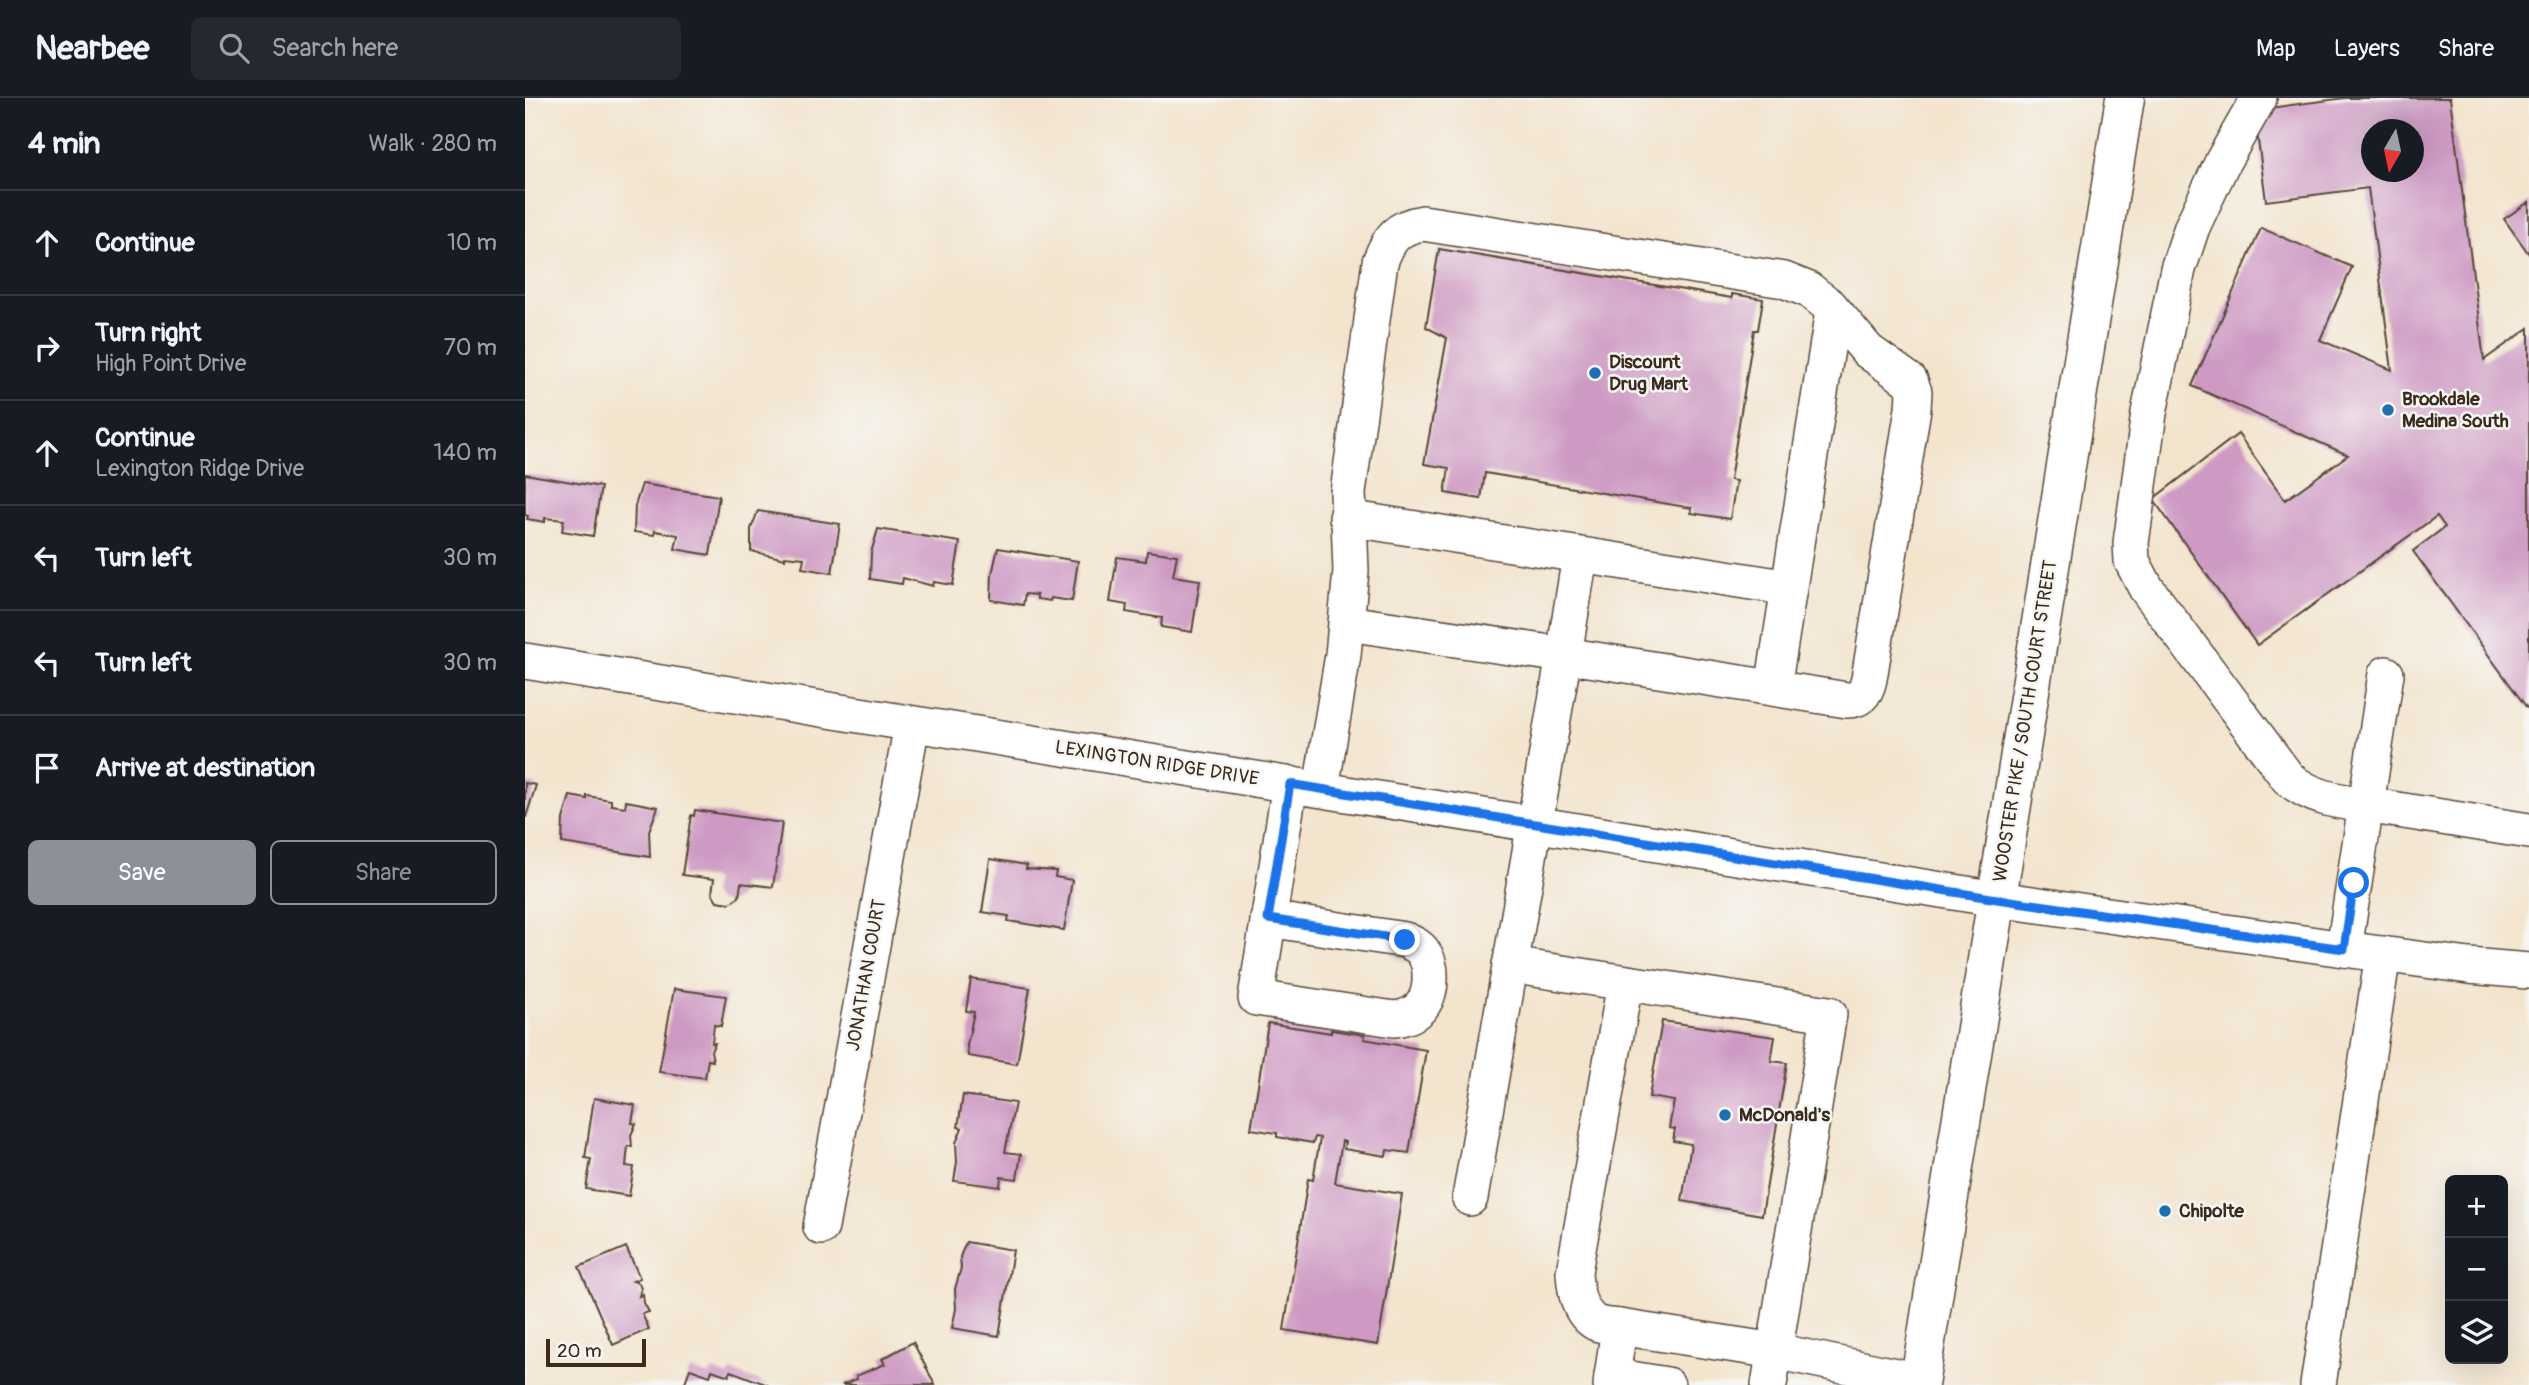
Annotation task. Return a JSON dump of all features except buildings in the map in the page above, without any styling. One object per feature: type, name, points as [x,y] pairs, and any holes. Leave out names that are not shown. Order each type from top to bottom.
[{"type":"main road","name":"WOOSTER PIKE / SOUTH COURT STREET","points":[[1920,1383],[2125,98]]},
{"type":"street","points":[[2259,98],[2223,161],[2192,227],[2178,269],[2149,413],[2133,527],[2132,561],[2146,588],[2288,778],[2305,792],[2366,805],[2529,831]]},
{"type":"street","points":[[1268,919],[1405,940],[1418,947],[1425,954],[1430,971],[1423,1004],[1406,1017],[1394,1019],[1256,998],[1268,919],[1347,623],[1351,571],[1348,492],[1380,262],[1390,240],[1407,225],[1423,223],[1784,280],[1808,290],[1833,310],[1868,351],[1910,381],[1914,392],[1913,409],[1867,689],[1855,700],[1347,623]]},
{"type":"street","points":[[1773,688],[1833,310]]},
{"type":"street","points":[[1347,518],[1789,587]]},
{"type":"street","points":[[1470,1198],[1580,556]]},
{"type":"street","name":"LEXINGTON RIDGE DRIVE","points":[[525,661],[1997,899],[2344,949],[2529,971]]},
{"type":"street","points":[[2344,949],[2386,674]]},
{"type":"street","name":"JONATHAN COURT","points":[[821,1227],[912,724]]},
{"type":"street","points":[[2318,1385],[2383,954]]},
{"type":"street","points":[[1510,965],[1829,1014],[1769,1385]]},
{"type":"street","points":[[1625,983],[1574,1272],[1577,1296],[1587,1314],[1596,1323],[1775,1351],[1920,1383]]},
{"type":"street","points":[[1619,1327],[1611,1381],[1667,1385]]},
{"type":"place","name":"Discount Drug Mart","points":[[1595,373]]},
{"type":"place","name":"Brookdale Medina South","points":[[2388,410]]},
{"type":"place","name":"McDonald's","points":[[1725,1115]]},
{"type":"place","name":"Chipolte","points":[[2165,1211]]},
{"type":"route","points":[[1405,940],[1268,919],[1290,784],[1997,899],[2344,949],[2354,883]]}]
